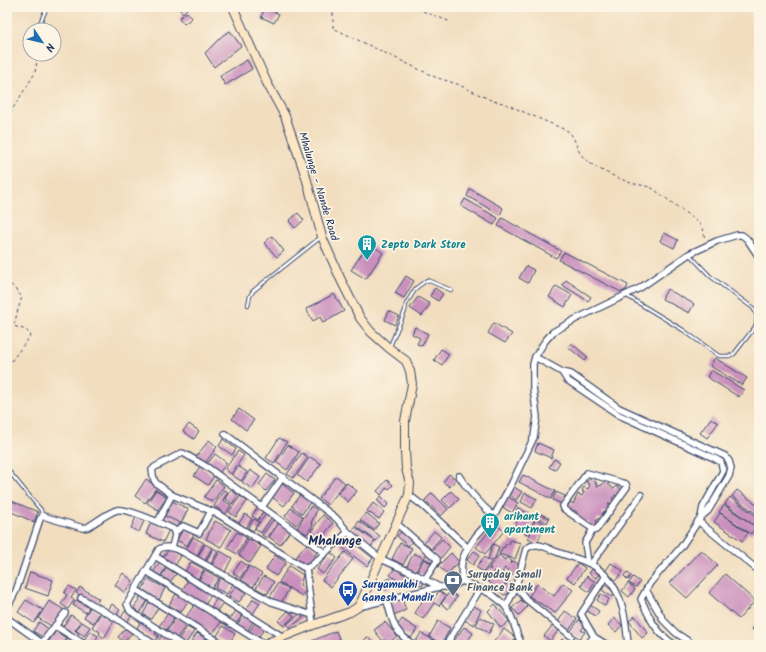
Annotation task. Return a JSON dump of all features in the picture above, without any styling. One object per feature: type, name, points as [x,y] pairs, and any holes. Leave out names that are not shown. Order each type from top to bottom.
[{"type":"main road","name":"Mhalunge - Nande Road","points":[[233,7],[267,83],[285,116],[306,176],[322,237],[360,318],[371,332],[406,361],[410,371],[412,384],[405,421],[406,470],[410,483],[409,495],[381,560],[358,607]]},
{"type":"main road","points":[[264,645],[350,612],[358,607]]},
{"type":"street","points":[[462,581],[461,563],[463,557],[476,536],[494,516],[512,484],[534,437],[537,417],[533,388],[533,364],[535,357],[545,341],[554,332],[571,321],[640,288],[689,254],[706,245],[737,235],[742,235],[747,239],[759,257]]},
{"type":"street","points":[[535,357],[562,372],[567,380],[620,415],[721,462],[723,471],[703,507],[700,519],[681,547],[650,583],[641,599],[656,630],[675,645]]},
{"type":"street","points":[[225,434],[336,518],[348,532],[381,560],[425,579],[439,587]]},
{"type":"street","points":[[325,553],[207,467],[185,454],[182,453],[152,470],[156,483],[172,494],[211,511],[302,567],[306,568],[311,566],[348,532]]},
{"type":"street","points":[[587,473],[626,484],[627,487],[596,530],[592,529],[564,509],[565,502],[587,473]]},
{"type":"street","points":[[459,476],[473,496],[494,516]]},
{"type":"street","points":[[262,507],[283,477]]},
{"type":"street","points":[[158,521],[172,494]]},
{"type":"street","points":[[409,495],[468,548]]},
{"type":"street","points":[[590,564],[641,495]]},
{"type":"street","points":[[7,608],[16,591],[42,516],[83,528],[88,527],[119,510],[124,510],[158,521],[173,529],[175,532]]},
{"type":"street","points":[[172,547],[175,532],[183,526],[199,534],[211,511]]},
{"type":"street","points":[[700,519],[759,571]]},
{"type":"street","points":[[396,523],[437,559],[425,579]]},
{"type":"street","points":[[590,564],[585,543],[592,529]]},
{"type":"street","points":[[506,607],[516,586],[526,549],[530,545],[535,544],[590,564],[606,576],[617,590],[623,605],[628,645]]},
{"type":"street","points":[[182,645],[130,611],[127,604],[160,549],[164,547],[172,547],[181,551],[272,602],[312,615]]},
{"type":"street","points":[[156,556],[283,637]]},
{"type":"street","points":[[306,568],[313,625]]},
{"type":"street","points":[[146,571],[264,645]]},
{"type":"street","points":[[606,576],[581,614],[594,637],[607,645]]},
{"type":"street","points":[[358,607],[439,587],[452,587],[462,581]]},
{"type":"street","points":[[462,581],[495,596],[506,607],[511,615],[520,644]]},
{"type":"street","points":[[516,586],[526,599],[571,636]]},
{"type":"street","points":[[135,589],[224,645]]},
{"type":"street","points":[[446,645],[480,589]]},
{"type":"street","points":[[646,590],[664,621],[676,633],[694,645]]},
{"type":"street","points":[[81,598],[116,618],[154,645]]},
{"type":"street","points":[[387,600],[396,630],[401,637],[414,645]]},
{"type":"street","points":[[7,618],[41,644],[65,613]]},
{"type":"street","points":[[55,626],[86,645]]},
{"type":"street","points":[[586,645],[594,637]]},
{"type":"lane","points":[[40,22],[47,7]]},
{"type":"lane","points":[[248,305],[253,291],[322,237]]},
{"type":"lane","points":[[626,295],[683,330],[719,356],[729,356],[734,354],[755,327],[757,323],[756,312],[753,308],[710,276],[689,254]]},
{"type":"lane","points":[[389,348],[405,311],[406,304],[416,288],[428,280],[451,290]]},
{"type":"lane","points":[[7,468],[41,510],[42,516]]},
{"type":"path","points":[[333,7],[333,28],[435,77],[457,84],[493,101],[503,103],[568,131],[574,137],[577,149],[584,158],[595,166],[619,178],[652,188],[698,222],[703,228],[706,245]]},
{"type":"path","points":[[412,7],[451,22]]},
{"type":"path","points":[[7,118],[36,74],[37,62]]},
{"type":"path","points":[[7,280],[22,297],[14,326],[26,330],[31,335],[7,367]]},
{"type":"building","points":[[189,7],[183,13],[178,8]]},
{"type":"building","points":[[265,8],[279,14],[274,23],[261,17]]},
{"type":"building","points":[[187,12],[192,18],[184,24],[179,18]]},
{"type":"building","points":[[230,31],[241,46],[214,67],[205,53],[223,35]]},
{"type":"building","points":[[247,60],[252,69],[225,85],[220,76]]},
{"type":"building","points":[[470,189],[503,208],[500,215],[467,196]]},
{"type":"building","points":[[465,199],[498,218],[494,225],[461,206]]},
{"type":"building","points":[[298,213],[304,220],[295,228],[289,221]]},
{"type":"building","points":[[502,218],[561,251],[556,258],[498,226]]},
{"type":"building","points":[[664,233],[678,240],[674,248],[660,241]]},
{"type":"building","points":[[272,236],[284,251],[277,257],[264,243]]},
{"type":"building","name":"Zepto Dark Store","points":[[369,243],[383,253],[366,279],[351,270]]},
{"type":"building","points":[[564,252],[628,285],[626,290],[621,292],[559,260]]},
{"type":"building","points":[[526,266],[534,270],[528,283],[519,278]]},
{"type":"building","points":[[406,276],[414,281],[404,298],[395,293]]},
{"type":"building","points":[[566,280],[591,297],[588,301],[562,285]]},
{"type":"building","points":[[556,286],[572,295],[565,307],[549,297]]},
{"type":"building","points":[[435,288],[443,294],[438,301],[430,296]]},
{"type":"building","points":[[667,289],[694,304],[689,313],[662,299]]},
{"type":"building","points":[[334,294],[344,311],[323,323],[320,317],[313,321],[306,309]]},
{"type":"building","points":[[418,297],[430,304],[422,316],[410,308]]},
{"type":"building","points":[[389,311],[399,316],[395,325],[385,320]]},
{"type":"building","points":[[494,323],[512,334],[505,343],[488,333]]},
{"type":"building","points":[[415,327],[428,334],[422,346],[417,344],[420,338],[412,334]]},
{"type":"building","points":[[571,343],[588,357],[585,361],[568,347]]},
{"type":"building","points":[[441,349],[449,354],[442,365],[434,360]]},
{"type":"building","points":[[715,358],[747,378],[742,385],[710,366]]},
{"type":"building","points":[[711,370],[744,390],[739,397],[707,377]]},
{"type":"building","points":[[239,409],[254,420],[246,430],[232,419]]},
{"type":"building","points":[[711,418],[718,423],[707,438],[700,433]]},
{"type":"building","points":[[189,424],[199,431],[194,439],[183,431]]},
{"type":"building","points":[[279,438],[287,442],[274,463],[266,458]]},
{"type":"building","points":[[223,439],[236,449],[232,455],[219,446]]},
{"type":"building","points":[[209,440],[217,447],[205,463],[196,457]]},
{"type":"building","points":[[538,443],[554,450],[551,458],[535,451]]},
{"type":"building","points":[[288,445],[299,452],[287,470],[276,462]]},
{"type":"building","points":[[238,451],[244,455],[231,474],[225,469]]},
{"type":"building","points":[[302,453],[308,457],[293,478],[287,474]]},
{"type":"building","points":[[215,454],[227,463],[219,473],[207,464]]},
{"type":"building","points":[[310,457],[321,464],[307,482],[297,475]]},
{"type":"building","points":[[554,459],[560,462],[555,470],[549,467]]},
{"type":"building","points":[[200,466],[214,476],[208,485],[194,476]]},
{"type":"building","points":[[238,466],[247,472],[241,481],[232,475]]},
{"type":"building","points":[[250,470],[260,477],[252,489],[242,482]]},
{"type":"building","points":[[267,474],[275,480],[266,491],[259,485]]},
{"type":"building","points":[[449,474],[456,479],[450,487],[443,482]]},
{"type":"building","points":[[523,475],[555,491],[551,499],[519,482]]},
{"type":"building","points":[[336,476],[345,483],[328,505],[319,498]]},
{"type":"building","points":[[592,477],[597,483],[595,484],[598,486],[602,485],[606,480],[614,489],[617,486],[623,491],[619,497],[615,495],[612,499],[615,501],[613,505],[610,503],[608,504],[610,505],[610,509],[608,513],[604,511],[602,514],[605,516],[602,520],[599,518],[596,521],[599,523],[595,529],[587,521],[585,523],[576,514],[577,512],[574,510],[572,512],[567,508],[570,502],[573,504],[578,494],[582,496],[584,487],[588,489],[590,485],[586,482]]},
{"type":"building","points":[[146,479],[157,487],[145,503],[135,496]]},
{"type":"building","points":[[216,480],[224,486],[213,502],[204,497]]},
{"type":"building","points":[[387,480],[393,485],[389,489],[387,487],[381,495],[377,491]]},
{"type":"building","points":[[347,483],[357,491],[348,502],[338,493]]},
{"type":"building","points":[[282,484],[294,493],[284,506],[272,497]]},
{"type":"building","points":[[514,487],[522,492],[516,500],[509,494]]},
{"type":"building","points":[[156,490],[167,497],[158,510],[147,503]]},
{"type":"building","points":[[224,490],[228,492],[223,500],[231,505],[226,514],[214,506]]},
{"type":"building","points":[[231,490],[238,495],[232,504],[225,498]]},
{"type":"building","points":[[737,490],[759,506],[759,516],[732,496]]},
{"type":"building","points":[[451,491],[459,499],[450,508],[442,500]]},
{"type":"building","points":[[556,492],[565,496],[562,504],[553,500]]},
{"type":"building","points":[[301,493],[311,501],[302,514],[292,506]]},
{"type":"building","points":[[432,493],[448,509],[441,516],[425,500]]},
{"type":"building","points":[[525,493],[537,499],[532,508],[521,502]]},
{"type":"building","points":[[240,496],[247,501],[236,517],[229,512]]},
{"type":"building","points":[[381,496],[389,504],[385,508],[377,500]]},
{"type":"building","points":[[507,496],[518,503],[512,513],[501,506]]},
{"type":"building","points":[[730,497],[759,518],[759,523],[756,527],[725,504]]},
{"type":"building","points":[[7,499],[38,512],[34,522],[7,510]]},
{"type":"building","points":[[172,501],[188,509],[181,523],[165,516]]},
{"type":"building","points":[[373,503],[384,512],[379,519],[367,511]]},
{"type":"building","points":[[724,505],[756,527],[751,534],[719,512]]},
{"type":"building","points":[[311,506],[317,510],[311,523],[313,525],[307,534],[297,528]]},
{"type":"building","points":[[258,507],[264,510],[258,520],[252,516]]},
{"type":"building","points":[[291,508],[303,517],[296,525],[285,516]]},
{"type":"building","points":[[518,508],[536,517],[526,534],[514,527],[519,518],[514,514]]},
{"type":"building","points":[[267,513],[272,517],[261,533],[255,528]]},
{"type":"building","points":[[366,513],[379,523],[374,530],[360,520]]},
{"type":"building","points":[[720,513],[748,533],[742,541],[714,522]]},
{"type":"building","points":[[245,514],[252,519],[246,528],[239,523]]},
{"type":"building","points":[[541,514],[549,518],[547,523],[539,518]]},
{"type":"building","points":[[323,515],[333,523],[321,539],[311,531]]},
{"type":"building","points":[[136,517],[144,521],[139,532],[131,528]]},
{"type":"building","points":[[254,519],[259,522],[253,531],[248,528]]},
{"type":"building","points":[[536,519],[545,524],[542,530],[533,525]]},
{"type":"building","points":[[273,520],[278,523],[267,538],[262,535]]},
{"type":"building","points":[[215,521],[231,530],[221,547],[206,539]]},
{"type":"building","points":[[359,521],[380,536],[376,541],[356,526]]},
{"type":"building","points":[[151,522],[169,530],[163,542],[146,534]]},
{"type":"building","points":[[279,523],[290,531],[280,545],[269,537]]},
{"type":"building","name":"arihant apartment","points":[[495,524],[504,531],[485,554],[476,547]]},
{"type":"building","points":[[355,527],[375,541],[370,548],[350,534]]},
{"type":"building","points":[[184,528],[194,534],[187,546],[177,540]]},
{"type":"building","points":[[533,528],[542,532],[537,543],[528,538]]},
{"type":"building","points":[[402,531],[413,540],[408,546],[397,536]]},
{"type":"building","points":[[434,531],[441,537],[431,549],[424,543]]},
{"type":"building","points":[[237,532],[247,538],[237,554],[227,548]]},
{"type":"building","points":[[193,537],[204,543],[197,556],[186,550]]},
{"type":"building","points":[[347,538],[373,558],[367,566],[340,546]]},
{"type":"building","points":[[249,539],[261,546],[250,563],[239,555]]},
{"type":"building","points":[[442,539],[450,547],[440,559],[431,551]]},
{"type":"building","points":[[510,540],[521,543],[515,559],[499,554],[506,544],[509,545]]},
{"type":"building","points":[[308,543],[318,551],[306,567],[295,558]]},
{"type":"building","points":[[400,543],[412,548],[403,565],[392,559]]},
{"type":"building","points":[[205,544],[212,548],[205,561],[198,556]]},
{"type":"building","points":[[493,544],[499,547],[494,561],[488,559]]},
{"type":"building","points":[[213,548],[218,551],[211,564],[206,562]]},
{"type":"building","points":[[169,549],[181,556],[174,567],[162,559]]},
{"type":"building","points":[[701,550],[718,565],[687,598],[670,583]]},
{"type":"building","points":[[220,551],[232,558],[225,572],[212,565]]},
{"type":"building","points":[[474,551],[480,555],[473,565],[467,560]]},
{"type":"building","points":[[330,552],[337,558],[323,574],[317,569]]},
{"type":"building","points":[[345,552],[353,559],[331,587],[322,580]]},
{"type":"building","points":[[414,553],[423,558],[415,573],[406,568]]},
{"type":"building","points":[[451,553],[459,562],[447,574],[438,566]]},
{"type":"building","points":[[427,554],[437,560],[435,564],[424,558]]},
{"type":"building","points":[[275,555],[286,563],[276,576],[266,569]]},
{"type":"building","points":[[499,555],[505,560],[507,557],[512,561],[511,564],[514,561],[519,565],[518,572],[515,576],[505,568],[502,572],[504,573],[501,576],[494,571],[489,578],[484,573],[488,568],[490,570],[491,568],[489,567]]},
{"type":"building","points":[[484,557],[491,562],[483,572],[476,567]]},
{"type":"building","points":[[424,559],[431,563],[424,576],[417,572]]},
{"type":"building","points":[[241,561],[248,566],[240,578],[233,573]]},
{"type":"building","points":[[191,562],[204,569],[197,581],[184,573]]},
{"type":"building","points":[[160,563],[166,567],[160,577],[153,572]]},
{"type":"building","points":[[578,563],[585,568],[575,583],[567,578]]},
{"type":"building","points":[[611,563],[623,571],[616,580],[605,572]]},
{"type":"building","points":[[249,566],[262,574],[253,587],[241,580]]},
{"type":"building","points":[[289,566],[303,575],[300,585],[306,590],[302,596],[279,582]]},
{"type":"building","points":[[167,568],[176,574],[170,582],[161,576]]},
{"type":"building","points":[[395,568],[406,576],[401,583],[390,575]]},
{"type":"building","points":[[593,568],[600,573],[596,578],[589,573]]},
{"type":"building","points":[[205,570],[219,578],[212,588],[199,580]]},
{"type":"building","points":[[30,572],[53,580],[48,596],[25,588]]},
{"type":"building","points":[[627,572],[631,576],[628,580],[624,576]]},
{"type":"building","points":[[123,573],[133,581],[125,593],[115,585]]},
{"type":"building","points":[[494,573],[506,583],[501,589],[509,582],[514,586],[508,594],[504,595],[488,581]]},
{"type":"building","points":[[725,574],[755,601],[739,619],[709,593]]},
{"type":"building","points":[[264,576],[274,582],[267,594],[256,588]]},
{"type":"building","points":[[415,576],[425,581],[422,586],[412,581]]},
{"type":"building","points":[[587,576],[595,582],[589,592],[581,586]]},
{"type":"building","points":[[633,577],[640,582],[636,587],[629,583]]},
{"type":"building","points":[[220,578],[233,584],[227,594],[215,588]]},
{"type":"building","points":[[390,578],[394,585],[386,590],[381,583]]},
{"type":"building","points":[[148,579],[165,588],[159,600],[142,590]]},
{"type":"building","points":[[188,580],[212,594],[205,605],[182,591]]},
{"type":"building","points":[[278,583],[289,589],[281,603],[270,597]]},
{"type":"building","points":[[563,583],[573,590],[555,613],[529,596],[537,584],[554,596]]},
{"type":"building","points":[[628,583],[635,589],[629,597],[622,591]]},
{"type":"building","points":[[605,585],[615,592],[612,597],[602,590]]},
{"type":"building","points":[[69,586],[76,590],[71,598],[74,600],[68,609],[61,604],[67,595],[64,593]]},
{"type":"building","points":[[236,586],[246,593],[239,602],[229,596]]},
{"type":"building","points":[[80,587],[99,599],[95,605],[76,593]]},
{"type":"building","points":[[439,591],[446,596],[439,606],[434,603],[423,619],[415,613],[425,597],[432,602]]},
{"type":"building","points":[[450,591],[457,597],[448,609],[441,604]]},
{"type":"building","points":[[176,594],[188,601],[181,612],[169,605]]},
{"type":"building","points":[[601,594],[609,599],[605,606],[597,600]]},
{"type":"building","points":[[141,596],[148,600],[140,613],[134,608]]},
{"type":"building","points":[[218,597],[224,601],[217,611],[211,607]]},
{"type":"building","points":[[253,599],[260,603],[252,615],[246,611]]},
{"type":"building","points":[[402,599],[406,610],[393,615],[389,604]]},
{"type":"building","points":[[26,600],[43,610],[34,623],[18,612]]},
{"type":"building","points":[[76,600],[89,608],[86,613],[73,605]]},
{"type":"building","points":[[521,600],[527,607],[519,615],[512,608]]},
{"type":"building","points":[[49,601],[63,609],[62,614],[53,627],[38,618]]},
{"type":"building","points":[[150,601],[159,606],[151,619],[143,614]]},
{"type":"building","points":[[112,604],[120,610],[116,616],[108,610]]},
{"type":"building","points":[[195,604],[222,621],[212,634],[186,617]]},
{"type":"building","points":[[495,604],[509,621],[501,628],[488,611]]},
{"type":"building","points":[[472,605],[481,610],[474,625],[464,620]]},
{"type":"building","points":[[590,605],[599,611],[596,616],[587,611]]},
{"type":"building","points":[[91,606],[100,613],[93,623],[84,617]]},
{"type":"building","points":[[125,611],[132,614],[126,624],[120,620]]},
{"type":"building","points":[[236,611],[242,616],[235,625],[229,620]]},
{"type":"building","points":[[288,611],[294,616],[284,626],[278,621]]},
{"type":"building","points":[[565,611],[577,619],[569,630],[558,622]]},
{"type":"building","points":[[169,612],[175,616],[166,630],[159,626]]},
{"type":"building","points":[[101,613],[114,621],[104,638],[99,634],[100,632],[92,627]]},
{"type":"building","points":[[301,613],[303,618],[290,627],[287,624]]},
{"type":"building","points":[[71,615],[81,622],[75,630],[79,634],[76,638],[62,628]]},
{"type":"building","points":[[244,615],[253,622],[246,633],[236,626]]},
{"type":"building","points":[[635,616],[648,633],[642,638],[629,621]]},
{"type":"building","points":[[176,617],[187,624],[177,638],[167,631]]},
{"type":"building","points":[[480,617],[494,624],[489,633],[476,625]]},
{"type":"building","points":[[614,618],[622,625],[616,632],[608,625]]},
{"type":"building","points":[[402,619],[417,629],[411,638],[396,628]]},
{"type":"building","points":[[579,620],[586,624],[581,630],[585,632],[580,639],[570,632]]},
{"type":"building","points":[[141,621],[146,624],[145,625],[147,627],[151,627],[150,629],[156,631],[155,634],[159,636],[155,641],[137,628]]},
{"type":"building","points":[[438,621],[450,628],[442,644],[429,637]]},
{"type":"building","points":[[759,621],[759,635],[752,629]]},
{"type":"building","points":[[39,622],[50,630],[45,638],[33,631]]},
{"type":"building","points":[[82,622],[90,627],[84,636],[76,630]]},
{"type":"building","points":[[256,622],[265,628],[257,639],[248,633]]},
{"type":"building","points":[[385,622],[397,636],[386,645],[374,630]]},
{"type":"building","points":[[553,625],[559,630],[550,641],[544,636]]},
{"type":"building","points":[[223,626],[235,634],[228,645],[216,637]]},
{"type":"building","points":[[187,627],[194,631],[185,645],[178,640]]},
{"type":"building","points":[[464,627],[473,633],[465,645],[456,645],[453,642]]},
{"type":"building","points":[[126,628],[132,633],[124,642],[118,637]]},
{"type":"building","points":[[504,629],[516,638],[511,645],[491,645]]},
{"type":"building","points":[[56,631],[67,639],[62,645],[46,645]]},
{"type":"building","points":[[90,631],[98,636],[93,645],[89,645],[83,641]]},
{"type":"building","points":[[336,631],[341,643],[335,645],[302,645]]},
{"type":"building","points":[[197,633],[216,645],[195,645],[191,642]]},
{"type":"building","points":[[421,633],[439,643],[438,645],[414,644]]},
{"type":"building","points":[[162,635],[176,645],[157,644]]},
{"type":"building","points":[[69,637],[80,645],[64,645]]},
{"type":"building","points":[[367,637],[376,644],[376,645],[361,645]]},
{"type":"building","points":[[562,639],[568,643],[566,645],[558,645]]},
{"type":"building","points":[[397,640],[404,645],[392,645]]},
{"type":"place","name":"Zepto Dark Store","points":[[367,261]]},
{"type":"place","name":"arihant apartment","points":[[490,539]]},
{"type":"place","name":"Suryoday Small Finance Bank","points":[[453,597]]},
{"type":"place","name":"Suryamukhi Ganesh Mandir","points":[[348,607]]},
{"type":"district","name":"Mhalunge","points":[[335,540]]}]
